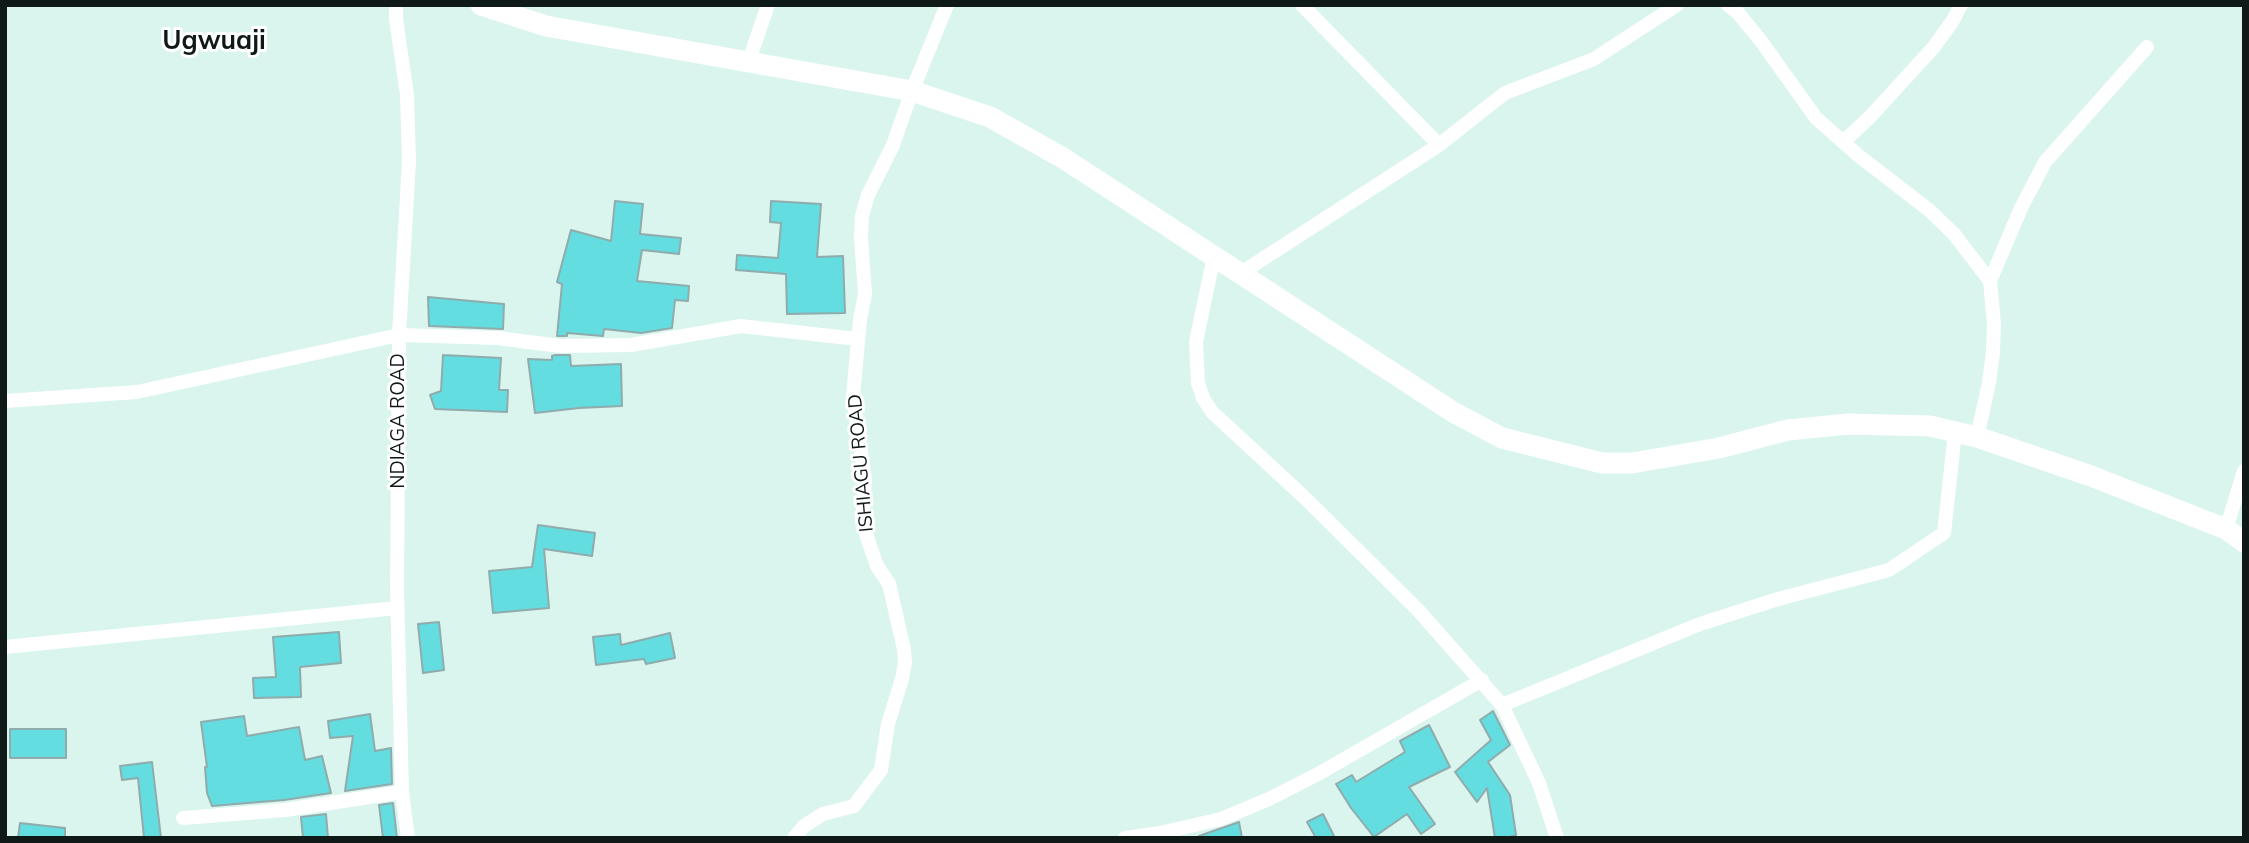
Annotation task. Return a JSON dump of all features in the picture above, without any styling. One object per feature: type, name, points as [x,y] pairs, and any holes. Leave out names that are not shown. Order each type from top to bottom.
[{"type":"main road","points":[[481,5],[545,26],[912,91],[990,117],[1025,135],[1453,412],[1502,438],[1602,463],[1632,463],[1719,448],[1788,430],[1848,424],[1930,426],[1977,437],[2104,481],[2225,529],[2244,542]]},
{"type":"street","name":"NDIAGA ROAD","points":[[397,5],[396,19],[407,95],[409,161],[399,335],[397,608],[402,792],[408,838]]},
{"type":"street","points":[[748,63],[768,5]]},
{"type":"street","name":"ISHIAGU ROAD","points":[[794,838],[804,826],[823,814],[854,806],[881,770],[888,724],[905,663],[900,624],[889,584],[877,566],[862,522],[865,480],[853,396],[865,294],[862,216],[868,195],[893,145],[947,5]]},
{"type":"street","points":[[1302,5],[1439,145]]},
{"type":"street","points":[[1241,273],[1439,145],[1505,93],[1594,59],[1677,5]]},
{"type":"street","points":[[1728,5],[1761,41],[1816,118],[1929,210],[1954,234],[1990,281]]},
{"type":"street","points":[[1843,142],[1870,118],[1933,48],[1961,5]]},
{"type":"street","points":[[1977,437],[1993,352],[1990,281],[2021,208],[2045,163],[2147,47]]},
{"type":"street","points":[[1214,256],[1196,342],[1198,383],[1203,398],[1212,412],[1304,497],[1418,610],[1482,680],[1502,705],[1539,783],[1556,838]]},
{"type":"street","points":[[5,401],[137,392],[399,335],[498,338],[560,346],[631,345],[741,326],[858,339]]},
{"type":"street","points":[[1502,705],[1700,624],[1778,598],[1889,570],[1944,533],[1955,432]]},
{"type":"street","points":[[2225,529],[2244,471]]},
{"type":"street","points":[[5,647],[397,608]]},
{"type":"street","points":[[1125,838],[1221,819],[1269,799],[1482,680]]},
{"type":"street","points":[[183,818],[285,810],[402,792]]},
{"type":"building","points":[[615,201],[643,204],[640,234],[681,238],[679,254],[642,250],[637,281],[689,286],[688,301],[675,300],[672,328],[641,333],[604,329],[603,336],[567,333],[567,336],[557,336],[562,284],[557,282],[571,230],[611,241]]},
{"type":"building","points":[[771,201],[821,204],[817,257],[843,256],[845,313],[787,314],[786,274],[736,270],[737,255],[778,258],[781,223],[770,222]]},
{"type":"building","points":[[428,297],[504,304],[503,329],[429,326]]},
{"type":"building","points":[[443,355],[501,358],[499,390],[508,390],[507,412],[435,409],[430,395],[441,391]]},
{"type":"building","points":[[555,355],[570,355],[571,366],[621,364],[622,406],[535,413],[528,359],[552,360]]},
{"type":"building","points":[[538,525],[595,533],[592,556],[544,549],[549,608],[493,613],[489,571],[532,567]]},
{"type":"building","points":[[439,622],[444,670],[423,673],[418,624]]},
{"type":"building","points":[[339,632],[341,663],[300,667],[301,697],[254,698],[253,678],[276,677],[273,637]]},
{"type":"building","points":[[670,633],[675,658],[646,664],[644,659],[596,665],[593,637],[620,634],[621,645]]},
{"type":"building","points":[[1493,711],[1510,745],[1488,762],[1510,795],[1516,835],[1506,838],[1495,838],[1487,788],[1477,802],[1455,772],[1491,740],[1480,720]]},
{"type":"building","points":[[370,714],[375,751],[391,748],[392,784],[345,791],[353,736],[330,738],[328,721]]},
{"type":"building","points":[[244,716],[247,736],[299,727],[305,760],[322,756],[331,793],[212,806],[207,793],[207,767],[201,722]]},
{"type":"building","points":[[1429,725],[1450,767],[1409,787],[1435,824],[1421,834],[1407,814],[1374,837],[1336,784],[1352,775],[1356,782],[1405,752],[1400,741]]},
{"type":"building","points":[[10,729],[66,729],[66,758],[10,758]]},
{"type":"building","points":[[152,762],[161,838],[144,838],[138,778],[122,780],[120,766]]},
{"type":"building","points":[[393,803],[397,838],[383,838],[379,805]]},
{"type":"building","points":[[326,814],[328,838],[303,838],[301,817]]},
{"type":"building","points":[[1323,814],[1335,838],[1316,838],[1307,822]]},
{"type":"building","points":[[1239,822],[1242,838],[1199,838],[1199,836]]},
{"type":"building","points":[[20,823],[65,828],[65,838],[18,838]]},
{"type":"district","name":"Ugwuaji","points":[[214,41]]}]
